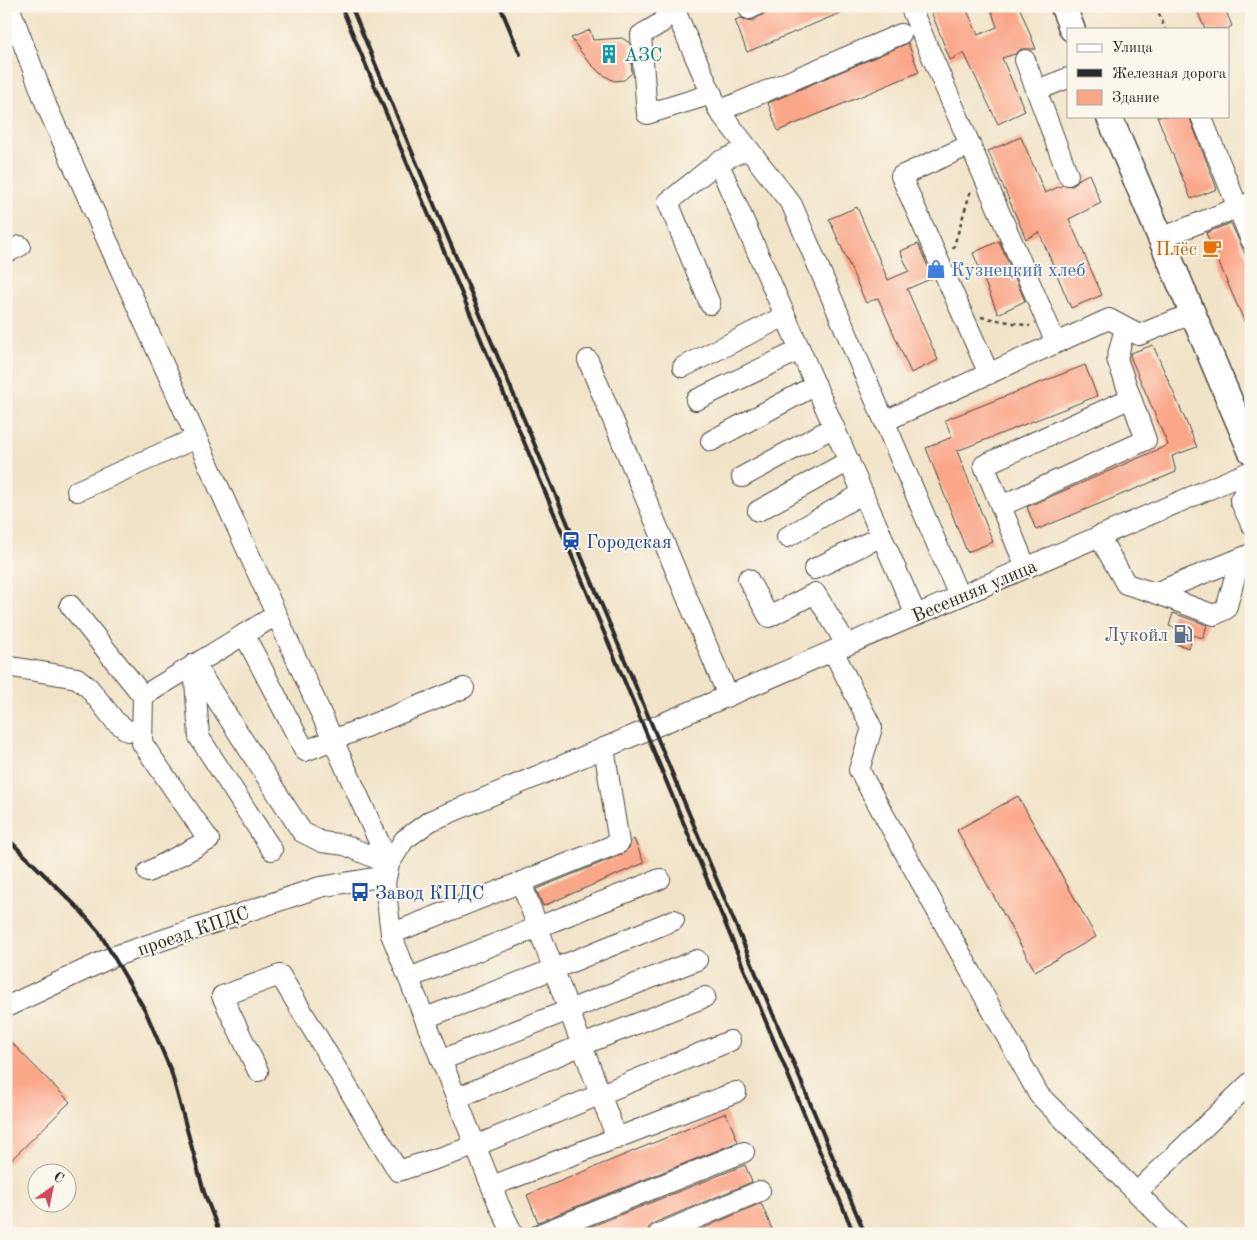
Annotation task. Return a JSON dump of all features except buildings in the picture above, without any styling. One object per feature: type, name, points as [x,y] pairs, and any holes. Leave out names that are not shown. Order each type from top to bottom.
[{"type":"main road","points":[[1063,6],[1072,28]]},
{"type":"main road","points":[[1110,118],[1251,451]]},
{"type":"street","points":[[9,6],[47,107],[333,740],[388,870],[386,906],[391,934],[475,1146],[513,1234]]},
{"type":"street","points":[[672,6],[715,103],[792,205],[959,596]]},
{"type":"street","points":[[672,6],[661,23],[641,35],[647,114],[715,103],[901,34]]},
{"type":"street","points":[[910,6],[1053,336]]},
{"type":"street","points":[[1025,60],[1068,175]]},
{"type":"street","points":[[1037,90],[1067,78]]},
{"type":"street","points":[[1202,118],[1244,205],[1251,240]]},
{"type":"street","points":[[970,145],[901,176],[989,374]]},
{"type":"street","points":[[710,304],[668,202],[718,162],[748,149]]},
{"type":"street","points":[[718,162],[916,615]]},
{"type":"street","points":[[1161,238],[1244,205]]},
{"type":"street","points":[[885,421],[989,374],[1053,336],[1109,319],[1139,334],[1192,313]]},
{"type":"street","points":[[683,367],[785,316]]},
{"type":"street","points":[[1001,506],[1146,440],[1117,359],[1125,328]]},
{"type":"street","points":[[696,400],[800,350]]},
{"type":"street","points":[[588,360],[728,696]]},
{"type":"street","points":[[711,441],[816,385]]},
{"type":"street","points":[[1026,568],[984,465],[1131,398]]},
{"type":"street","points":[[742,477],[834,427]]},
{"type":"street","points":[[77,491],[196,438]]},
{"type":"street","points":[[758,510],[849,462]]},
{"type":"street","name":"Весенняя улица","points":[[388,870],[404,840],[430,820],[728,696],[1251,471]]},
{"type":"street","points":[[1251,481],[1240,500],[1251,524]]},
{"type":"street","points":[[787,537],[863,493]]},
{"type":"street","points":[[814,569],[882,536]]},
{"type":"street","points":[[1099,536],[1126,584],[1214,615],[1226,609],[1245,556]]},
{"type":"street","points":[[1155,593],[1245,556]]},
{"type":"street","points":[[748,579],[769,617],[814,593],[840,648],[872,728],[859,770],[1039,1095],[1178,1234]]},
{"type":"street","points":[[70,605],[143,696],[142,743],[209,840],[148,872]]},
{"type":"street","points":[[143,696],[276,615]]},
{"type":"street","points":[[244,634],[305,751],[464,688]]},
{"type":"street","points":[[194,664],[199,737],[272,850]]},
{"type":"street","points":[[194,664],[302,832],[322,842],[345,846],[388,870]]},
{"type":"street","points":[[6,666],[76,678],[89,688],[115,721],[128,731],[142,730]]},
{"type":"street","points":[[391,934],[619,843],[604,748]]},
{"type":"street","name":"проезд КПДС","points":[[6,1006],[112,957],[320,887],[388,870]]},
{"type":"street","points":[[409,978],[660,879]]},
{"type":"street","points":[[521,882],[617,1139]]},
{"type":"street","points":[[425,1018],[554,969],[674,920]]},
{"type":"street","points":[[441,1060],[697,960]]},
{"type":"street","points":[[258,1071],[222,996],[280,975],[398,1172],[475,1146],[730,1041]]},
{"type":"street","points":[[457,1098],[582,1045],[705,997]]},
{"type":"street","points":[[1137,1192],[1251,1082]]},
{"type":"street","points":[[492,1186],[736,1092]]},
{"type":"street","points":[[540,1234],[744,1152]]},
{"type":"street","points":[[660,1234],[760,1191]]},
{"type":"path","points":[[1156,6],[1165,28]]},
{"type":"path","points":[[945,274],[979,165]]},
{"type":"path","points":[[962,314],[1053,336]]},
{"type":"railway","points":[[341,6],[854,1234]]},
{"type":"railway","points":[[351,6],[865,1234]]},
{"type":"railway","points":[[500,6],[520,54]]},
{"type":"railway","points":[[6,837],[78,908],[99,932],[145,1010],[171,1071],[204,1192],[220,1234]]},
{"type":"place","name":"АЗС","points":[[609,54]]},
{"type":"place","name":"Плёс","points":[[1212,248]]},
{"type":"place","name":"Кузнецкий хлеб","points":[[936,269]]},
{"type":"place","name":"Городская","points":[[571,541]]},
{"type":"place","name":"Лукойл","points":[[1183,634]]},
{"type":"place","name":"Завод КПДС","points":[[360,892]]}]
